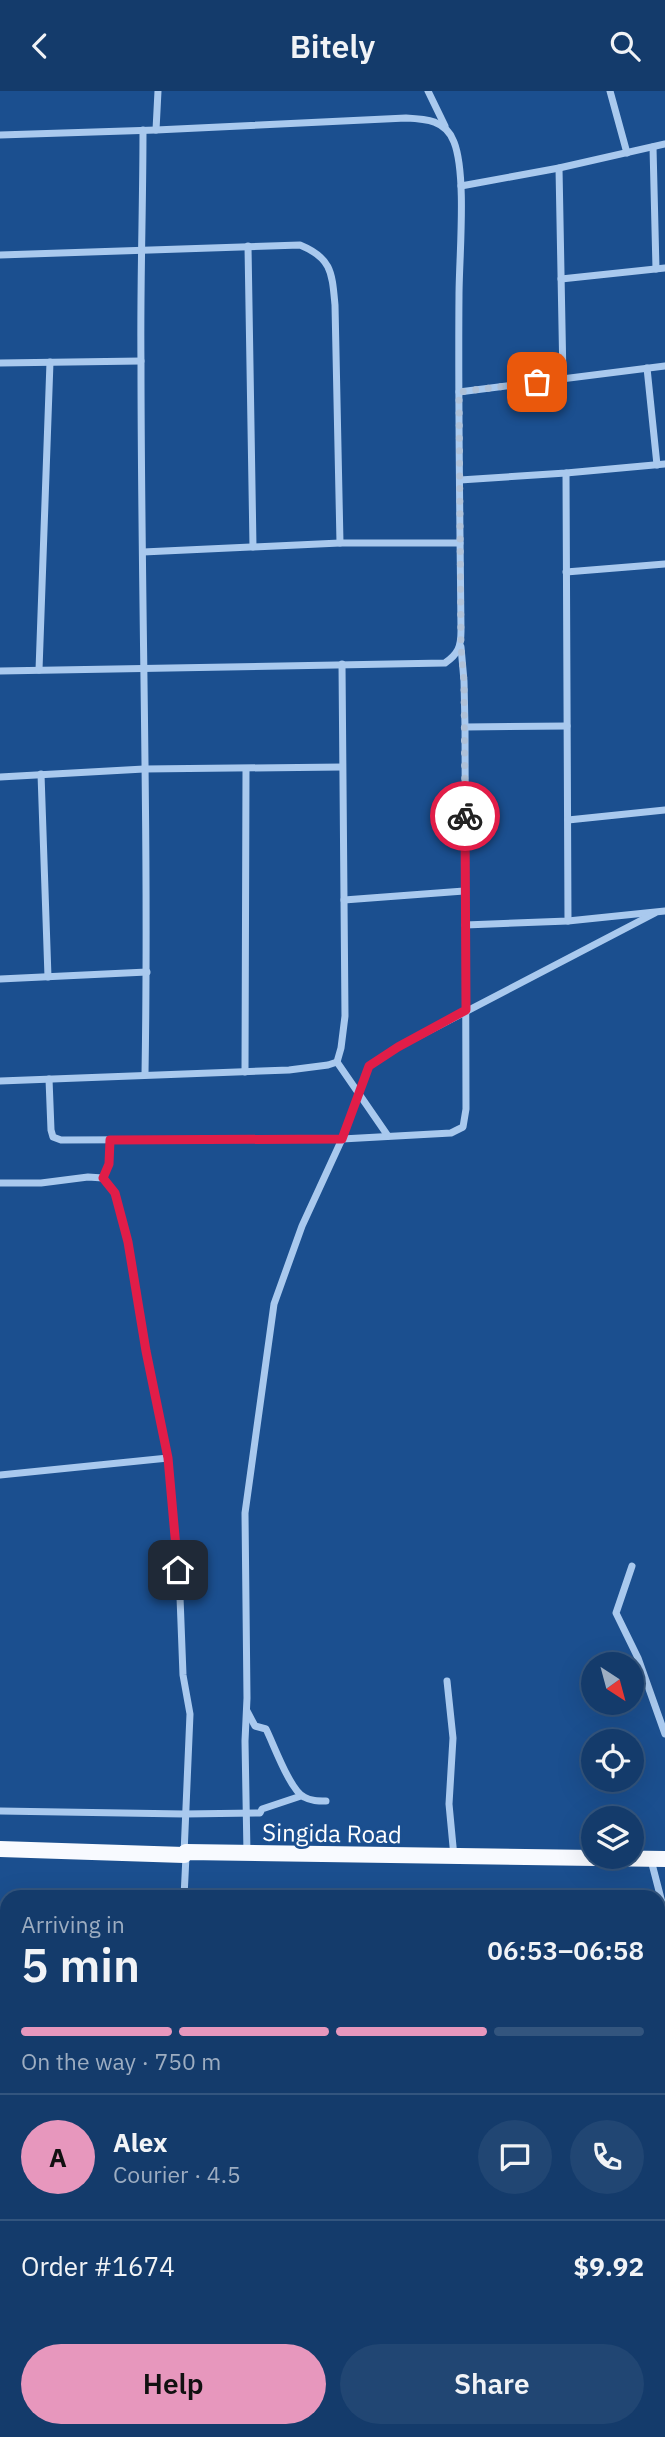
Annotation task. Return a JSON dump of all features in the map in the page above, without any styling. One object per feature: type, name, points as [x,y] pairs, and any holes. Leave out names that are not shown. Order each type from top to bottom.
[{"type":"highway","name":"Singida Road","points":[[0,1849],[247,1855],[658,1859]]},
{"type":"street","points":[[156,130],[158,91]]},
{"type":"street","points":[[49,1079],[53,1137],[61,1140],[342,1139],[451,1133],[463,1127],[466,1109],[466,1010],[465,727],[461,647],[459,392],[461,186],[454,141],[428,91]]},
{"type":"street","points":[[610,91],[627,153]]},
{"type":"street","points":[[0,135],[406,118],[428,120],[445,127]]},
{"type":"street","points":[[143,130],[141,361],[147,972],[145,1074]]},
{"type":"street","points":[[461,186],[559,168],[665,144]]},
{"type":"street","points":[[653,147],[656,269]]},
{"type":"street","points":[[559,168],[563,379]]},
{"type":"street","points":[[0,255],[300,245],[317,252],[328,266],[333,281],[335,305],[340,543]]},
{"type":"street","points":[[248,246],[253,547]]},
{"type":"street","points":[[561,279],[665,268]]},
{"type":"street","points":[[0,363],[141,361]]},
{"type":"street","points":[[39,670],[50,362]]},
{"type":"street","points":[[459,392],[665,366]]},
{"type":"street","points":[[460,480],[661,465],[647,368]]},
{"type":"street","points":[[566,474],[568,921]]},
{"type":"street","points":[[143,552],[340,543],[460,543]]},
{"type":"street","points":[[566,572],[665,564]]},
{"type":"street","points":[[0,671],[445,663],[454,657],[461,647]]},
{"type":"street","points":[[337,1062],[345,1016],[342,664]]},
{"type":"street","points":[[465,727],[567,726]]},
{"type":"street","points":[[0,777],[144,769],[342,767]]},
{"type":"street","points":[[245,1072],[246,769]]},
{"type":"street","points":[[41,773],[48,977]]},
{"type":"street","points":[[568,820],[665,810]]},
{"type":"street","points":[[344,900],[464,891]]},
{"type":"street","points":[[465,925],[568,921],[665,911]]},
{"type":"street","points":[[247,1855],[245,1513],[274,1304],[302,1226],[342,1139],[369,1066],[466,1010],[655,913]]},
{"type":"street","points":[[0,979],[147,972]]},
{"type":"street","points":[[0,1081],[289,1070],[337,1062]]},
{"type":"street","points":[[337,1062],[387,1136]]},
{"type":"street","points":[[103,1178],[109,1164],[110,1140]]},
{"type":"street","points":[[0,1183],[103,1178],[115,1193],[128,1242],[146,1351],[168,1458],[180,1597],[183,1675],[190,1714],[184,1814],[184,1890]]},
{"type":"street","points":[[0,1475],[168,1458]]},
{"type":"street","points":[[632,1566],[616,1613],[638,1658],[665,1734]]},
{"type":"street","points":[[447,1681],[453,1738],[449,1804],[454,1857]]},
{"type":"street","points":[[246,1710],[255,1726],[267,1729],[290,1780],[301,1796],[314,1801],[326,1801]]},
{"type":"street","points":[[0,1811],[247,1814],[260,1813],[262,1809],[301,1796]]},
{"type":"street","points":[[658,1859],[662,1890]]},
{"type":"way so far","points":[[465,816],[459,392],[537,382]]},
{"type":"route","points":[[178,1570],[168,1458],[146,1351],[128,1242],[115,1193],[103,1178],[109,1164],[110,1140],[342,1139],[369,1066],[466,1010],[465,816]]}]
